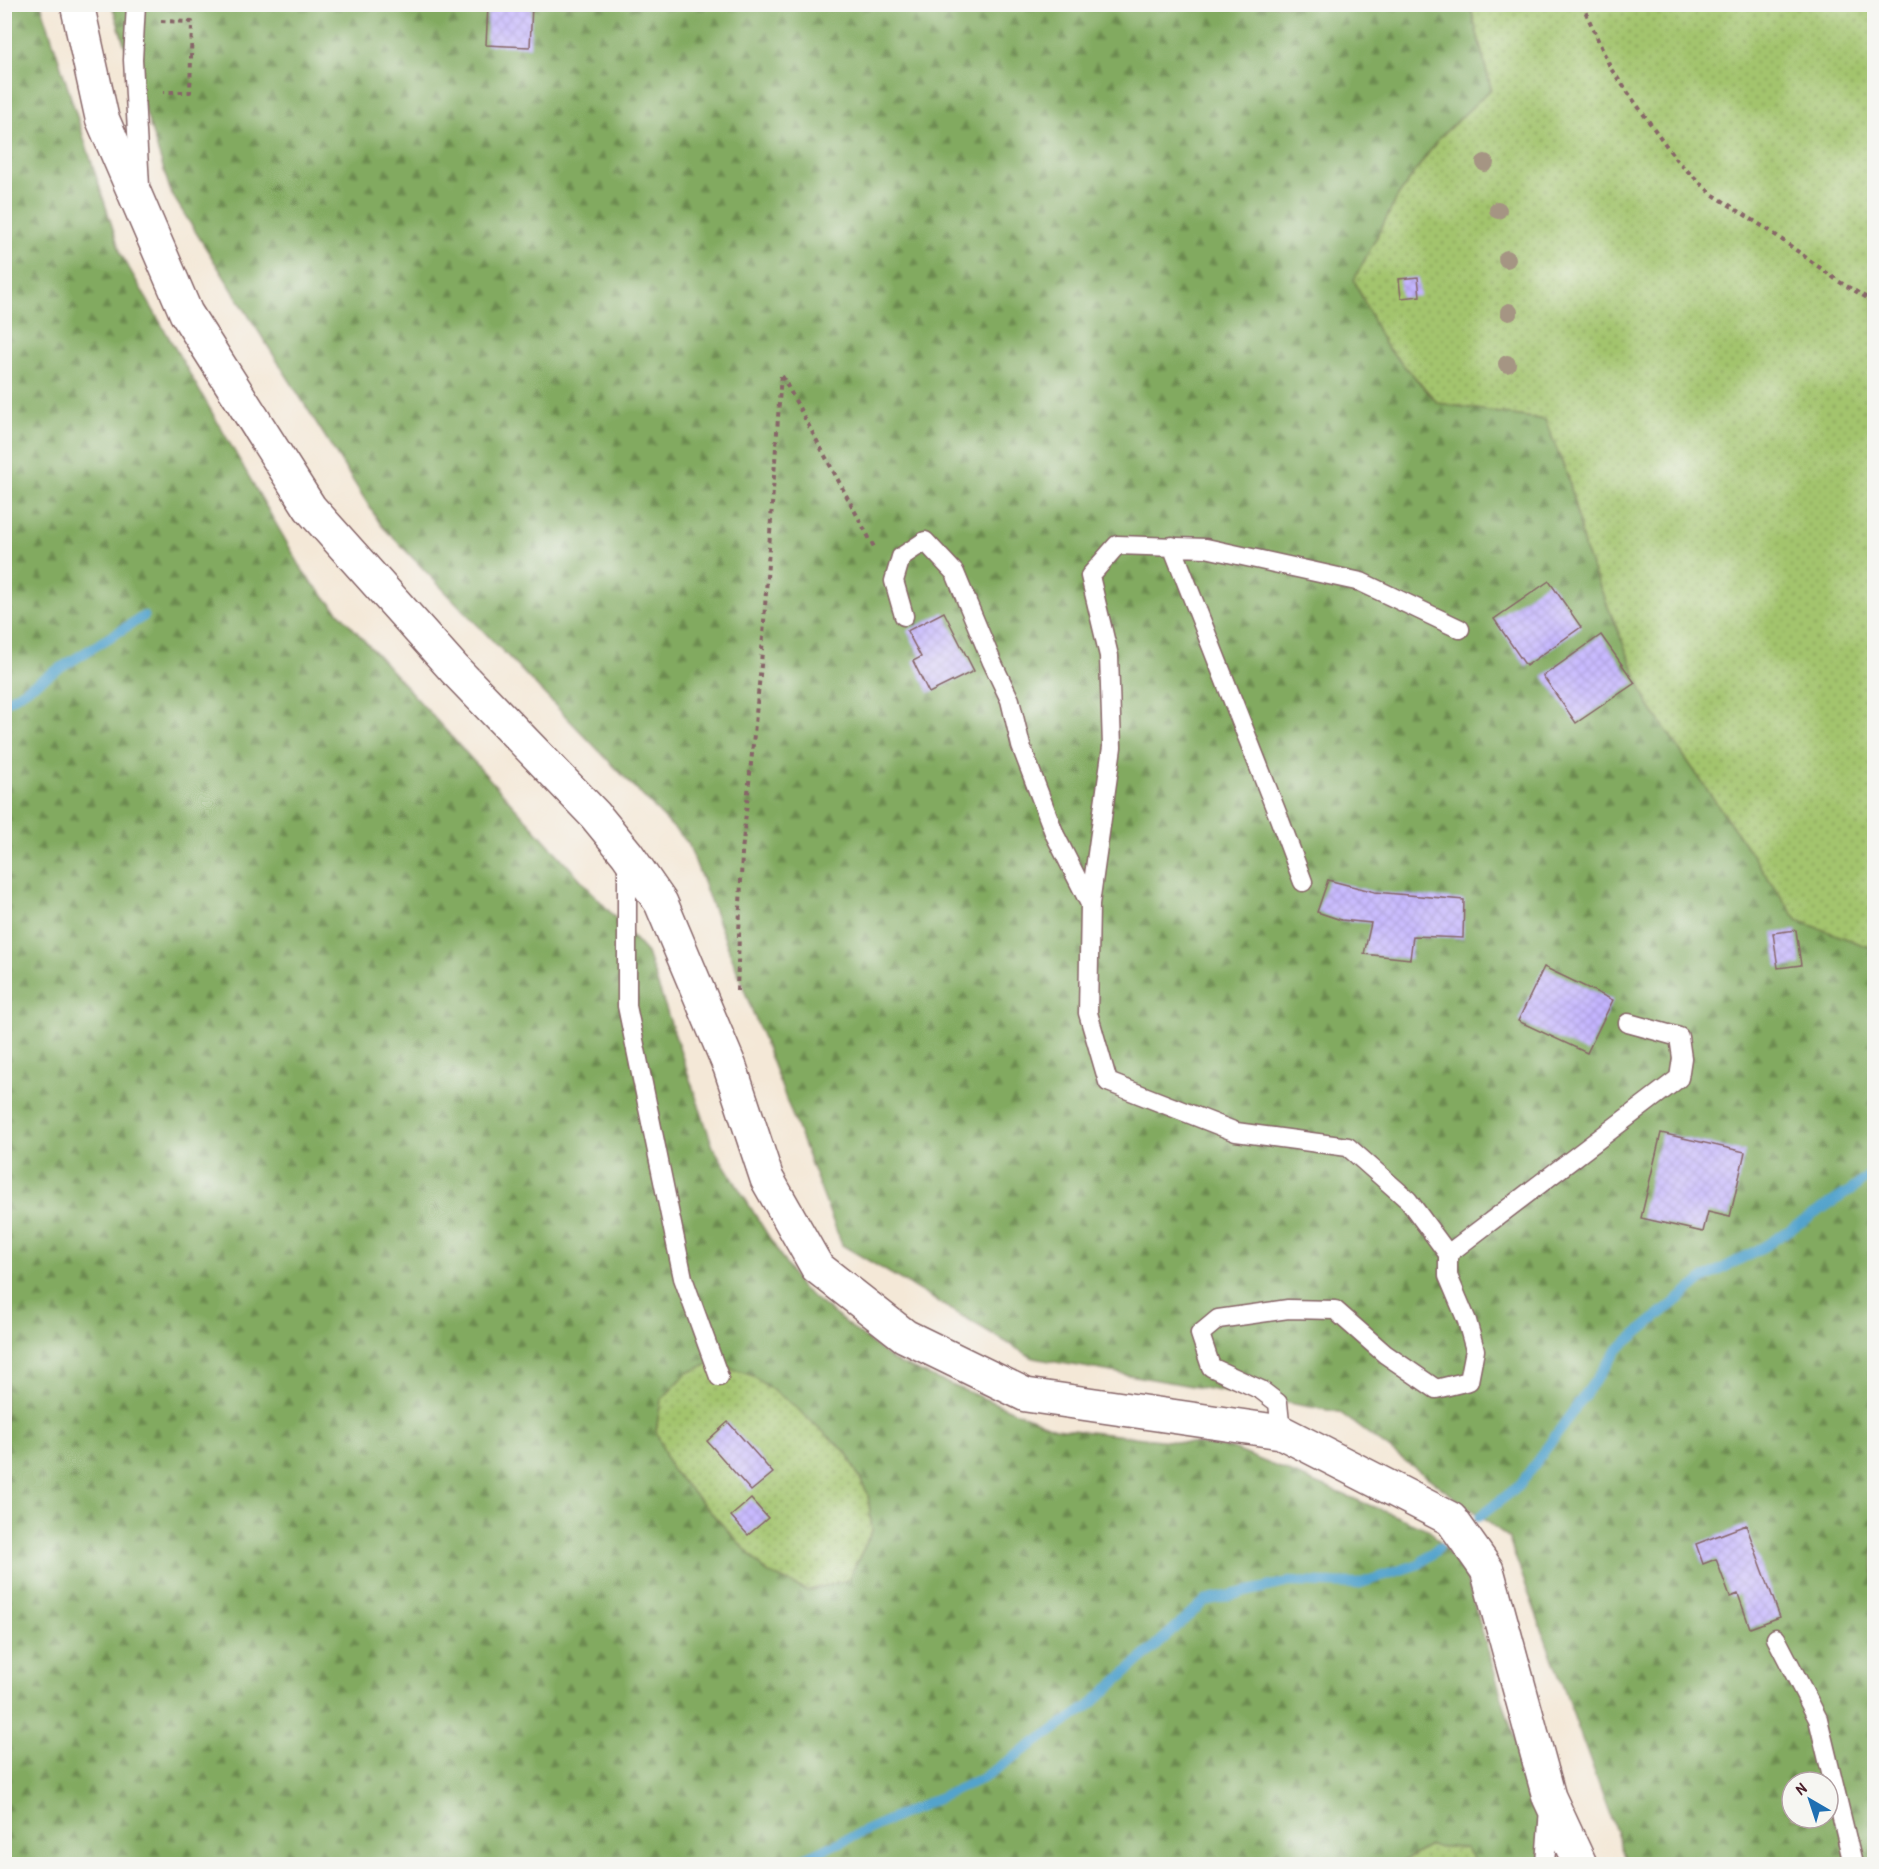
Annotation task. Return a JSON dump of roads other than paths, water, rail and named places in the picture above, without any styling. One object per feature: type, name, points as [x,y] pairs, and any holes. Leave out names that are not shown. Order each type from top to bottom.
[{"type":"street","points":[[77,4],[102,118],[186,313],[310,508],[455,670],[595,815],[627,854],[661,903],[730,1067],[767,1179],[818,1267],[905,1336],[1026,1395],[1281,1431],[1451,1519],[1487,1570],[1549,1797],[1580,1864]]},
{"type":"lane","points":[[136,12],[133,60],[141,208]]},
{"type":"lane","points":[[904,616],[894,581],[900,557],[925,541],[956,573],[1010,700],[1021,746],[1055,835],[1090,904]]},
{"type":"lane","points":[[1281,1431],[1278,1403],[1261,1390],[1211,1367],[1200,1334],[1218,1319],[1288,1309],[1335,1310],[1385,1354],[1437,1389],[1469,1381],[1475,1350],[1467,1321],[1448,1276],[1448,1254],[1408,1200],[1348,1147],[1236,1132],[1108,1082],[1088,1014],[1090,904],[1112,747],[1109,656],[1089,576],[1117,545],[1206,548],[1361,582],[1460,629]]},
{"type":"lane","points":[[1172,546],[1280,818],[1303,882]]},
{"type":"lane","points":[[627,854],[627,1006],[683,1278],[719,1377]]},
{"type":"lane","points":[[1448,1254],[1679,1078],[1682,1058],[1679,1037],[1628,1023]]},
{"type":"lane","points":[[1776,1638],[1818,1719],[1853,1864]]},
{"type":"lane","points":[[1545,1864],[1549,1797]]},
{"type":"waterway","points":[[4,703],[144,616]]},
{"type":"waterway","points":[[1479,1517],[1519,1486],[1618,1349],[1703,1279],[1765,1246],[1854,1188],[1874,1171]]},
{"type":"waterway","points":[[791,1864],[983,1778],[1088,1707],[1205,1601],[1289,1582],[1358,1584],[1419,1564],[1439,1548]]}]
